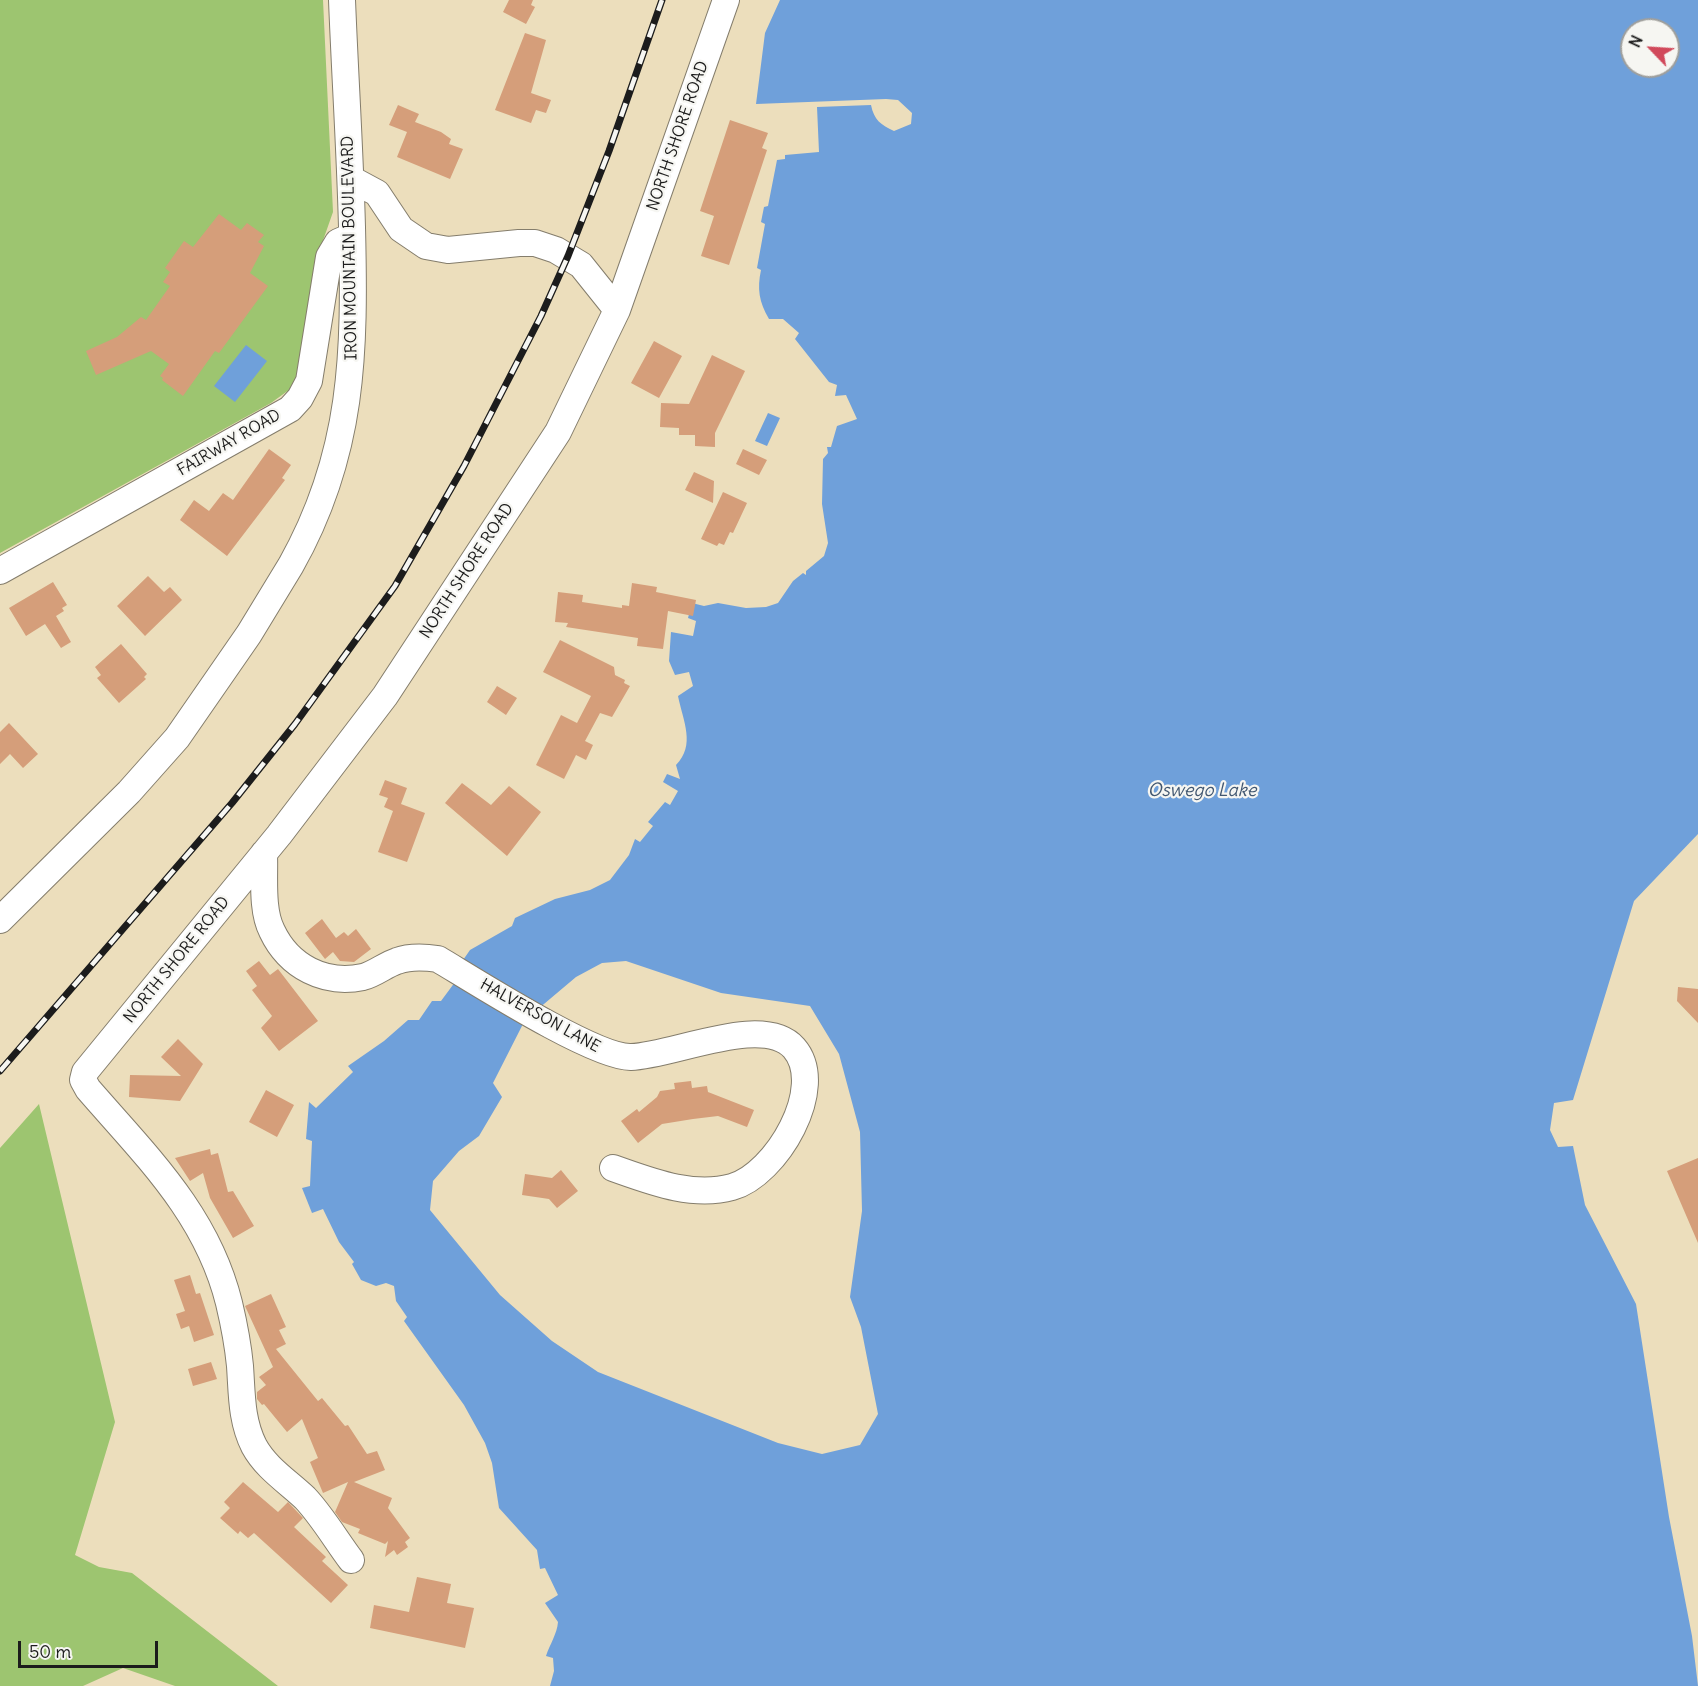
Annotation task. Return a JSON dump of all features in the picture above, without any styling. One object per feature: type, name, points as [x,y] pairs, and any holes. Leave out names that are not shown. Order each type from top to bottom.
[{"type":"street","name":"IRON MOUNTAIN BOULEVARD","points":[[0,920],[129,792],[177,738],[249,634],[303,544],[331,474],[345,416],[354,340],[351,179],[342,0]]},
{"type":"street","name":"NORTH SHORE ROAD","points":[[351,1560],[306,1499],[271,1468],[255,1448],[242,1408],[236,1340],[218,1264],[180,1196],[88,1089],[83,1080],[86,1072],[264,853],[385,696],[558,432],[617,310],[726,0]]},
{"type":"street","points":[[351,179],[377,193],[401,229],[426,246],[448,250],[527,243],[556,250],[581,265],[617,310]]},
{"type":"street","name":"FAIRWAY ROAD","points":[[0,571],[290,408],[300,398],[309,381],[329,257],[338,242],[352,236]]},
{"type":"street","name":"HALVERSON LANE","points":[[264,853],[267,909],[271,931],[289,955],[311,974],[340,980],[366,976],[398,961],[423,957],[438,959],[544,1020],[613,1055],[631,1057],[689,1048],[734,1035],[752,1034],[781,1038],[793,1047],[802,1060],[806,1073],[801,1107],[776,1155],[758,1175],[733,1187],[705,1191],[660,1184],[613,1168]]},
{"type":"green space","points":[[0,0],[323,0],[333,212],[314,266],[297,378],[293,387],[271,403],[0,553]]},
{"type":"green space","points":[[39,1104],[115,1422],[75,1555],[99,1567],[132,1573],[278,1686],[175,1686],[123,1668],[83,1686],[0,1686],[0,1148]]},
{"type":"water","name":"Oswego Lake","points":[[780,0],[1698,0],[1698,834],[1634,901],[1573,1100],[1554,1103],[1550,1130],[1558,1147],[1573,1146],[1585,1205],[1636,1304],[1669,1517],[1692,1636],[1698,1686],[550,1686],[554,1671],[553,1658],[546,1656],[558,1622],[545,1603],[558,1595],[545,1568],[540,1569],[537,1550],[499,1508],[492,1463],[485,1443],[464,1405],[404,1321],[407,1317],[396,1301],[394,1286],[386,1283],[376,1286],[361,1280],[352,1264],[354,1262],[339,1242],[323,1209],[312,1213],[302,1188],[310,1186],[312,1141],[306,1139],[309,1102],[316,1108],[353,1072],[348,1066],[384,1041],[408,1020],[419,1020],[432,1001],[441,1001],[461,974],[461,963],[470,950],[512,926],[515,918],[555,899],[590,890],[610,880],[629,855],[635,839],[640,842],[653,826],[648,822],[665,802],[670,805],[678,791],[663,782],[667,774],[680,779],[676,765],[682,757],[687,741],[678,696],[693,686],[689,672],[675,675],[669,661],[671,632],[693,636],[696,621],[688,618],[692,603],[704,606],[718,603],[746,608],[766,607],[778,603],[793,581],[803,573],[806,575],[806,571],[824,556],[828,543],[822,504],[823,459],[828,453],[827,447],[831,447],[837,426],[857,419],[846,395],[835,396],[837,385],[829,382],[795,339],[799,333],[783,319],[769,319],[766,313],[760,295],[761,270],[757,268],[765,224],[761,222],[764,207],[768,206],[777,160],[785,159],[785,155],[819,152],[817,107],[871,105],[879,121],[894,131],[911,124],[912,113],[898,100],[886,99],[756,104],[765,33]],"holes":[[[626,961],[721,993],[810,1006],[839,1054],[860,1132],[862,1211],[850,1297],[861,1327],[878,1414],[860,1445],[822,1454],[778,1443],[598,1372],[552,1341],[500,1295],[430,1210],[433,1181],[459,1151],[479,1136],[502,1097],[493,1083],[525,1020],[576,977],[602,963]]]},
{"type":"water","points":[[246,345],[267,361],[235,402],[214,386]]},
{"type":"water","points":[[768,413],[780,418],[767,446],[755,441]]},
{"type":"building","points":[[509,0],[533,0],[531,5],[535,7],[526,24],[503,12]]},
{"type":"building","points":[[525,33],[546,40],[531,93],[551,100],[546,113],[536,110],[531,123],[495,110]]},
{"type":"building","points":[[398,105],[419,114],[415,122],[441,132],[451,139],[449,144],[463,149],[450,179],[397,157],[407,132],[389,125]]},
{"type":"building","points":[[730,120],[768,133],[762,148],[767,150],[729,265],[701,256],[714,216],[700,211]]},
{"type":"building","points":[[219,214],[241,230],[247,223],[264,235],[258,242],[264,246],[250,273],[268,286],[219,353],[215,351],[183,396],[162,380],[160,376],[169,364],[151,351],[96,375],[86,351],[117,337],[141,317],[146,320],[170,286],[163,282],[170,272],[165,268],[184,241],[193,247]]},
{"type":"building","points":[[654,341],[682,356],[659,398],[631,383]]},
{"type":"building","points":[[712,355],[745,371],[715,433],[715,447],[695,446],[695,435],[679,435],[679,428],[660,427],[661,403],[689,404]]},
{"type":"building","points":[[269,449],[291,465],[282,478],[285,480],[227,556],[180,520],[194,500],[209,511],[223,493],[233,500]]},
{"type":"building","points":[[743,449],[767,460],[759,475],[736,464]]},
{"type":"building","points":[[694,472],[714,481],[713,503],[685,490]]},
{"type":"building","points":[[723,492],[747,503],[733,533],[730,532],[724,545],[719,543],[717,546],[701,539]]},
{"type":"building","points":[[148,576],[164,592],[170,587],[182,600],[145,636],[117,606]]},
{"type":"building","points":[[53,582],[67,605],[62,608],[64,611],[56,616],[71,642],[61,648],[45,624],[26,636],[9,608]]},
{"type":"building","points":[[632,583],[657,587],[656,592],[696,600],[693,616],[668,611],[663,649],[637,646],[638,638],[566,627],[568,623],[555,622],[558,592],[583,595],[582,602],[622,608],[622,605],[629,606]]},
{"type":"building","points":[[560,640],[614,667],[615,675],[625,680],[624,683],[630,686],[612,717],[600,713],[585,741],[593,745],[586,760],[576,755],[564,779],[536,765],[561,715],[577,723],[591,696],[543,672]]},
{"type":"building","points":[[121,644],[147,674],[144,677],[146,679],[119,703],[97,678],[101,675],[95,667]]},
{"type":"building","points":[[497,686],[517,698],[506,715],[487,702]]},
{"type":"building","points":[[9,723],[38,754],[23,768],[10,754],[0,764],[0,732]]},
{"type":"building","points":[[385,780],[407,788],[401,804],[425,813],[407,862],[378,852],[393,811],[384,807],[388,798],[379,795]]},
{"type":"building","points":[[462,783],[491,805],[509,786],[541,812],[507,856],[445,803]]},
{"type":"building","points":[[322,919],[336,938],[344,932],[348,936],[356,929],[371,949],[354,962],[340,961],[333,952],[325,959],[305,933]]},
{"type":"building","points":[[259,961],[270,975],[278,969],[318,1021],[279,1051],[261,1028],[272,1016],[252,990],[257,986],[246,971]]},
{"type":"building","points":[[1678,987],[1698,989],[1698,1023],[1677,1001]]},
{"type":"building","points":[[178,1039],[203,1064],[180,1101],[129,1097],[130,1075],[181,1076],[161,1057]]},
{"type":"building","points":[[691,1081],[692,1088],[707,1086],[708,1092],[754,1110],[747,1127],[718,1116],[693,1119],[662,1124],[638,1143],[621,1121],[637,1109],[639,1112],[657,1097],[660,1091],[675,1089],[674,1083]]},
{"type":"building","points":[[266,1090],[294,1105],[277,1137],[249,1122]]},
{"type":"building","points":[[210,1149],[211,1155],[218,1153],[228,1192],[233,1191],[254,1226],[233,1238],[210,1198],[203,1173],[190,1181],[175,1158]]},
{"type":"building","points":[[1698,1158],[1698,1243],[1667,1171]]},
{"type":"building","points":[[561,1170],[578,1191],[557,1208],[549,1199],[522,1195],[525,1174],[552,1178]]},
{"type":"building","points":[[190,1275],[196,1294],[200,1293],[214,1335],[194,1342],[189,1326],[181,1329],[176,1314],[185,1311],[174,1280]]},
{"type":"building","points":[[271,1294],[286,1327],[279,1330],[286,1344],[276,1349],[318,1401],[322,1398],[345,1426],[348,1425],[367,1454],[377,1451],[385,1470],[354,1482],[392,1498],[388,1508],[410,1538],[405,1542],[408,1547],[397,1555],[394,1550],[385,1557],[388,1541],[385,1544],[358,1533],[360,1529],[342,1522],[335,1512],[348,1482],[323,1493],[310,1462],[318,1458],[302,1419],[287,1432],[264,1404],[262,1405],[257,1399],[257,1392],[266,1385],[259,1377],[273,1367],[245,1306]]},
{"type":"building","points":[[211,1362],[217,1379],[193,1386],[188,1369]]},
{"type":"building","points":[[243,1482],[278,1512],[288,1502],[303,1518],[294,1527],[326,1557],[322,1561],[348,1585],[331,1603],[254,1533],[248,1538],[240,1531],[238,1534],[220,1518],[230,1508],[224,1502]]},
{"type":"building","points":[[417,1577],[451,1584],[447,1603],[474,1608],[465,1648],[370,1628],[374,1605],[409,1612]]},
{"type":"railway","points":[[0,1071],[232,803],[295,724],[395,586],[464,466],[541,316],[568,256],[609,151],[662,0]]}]
